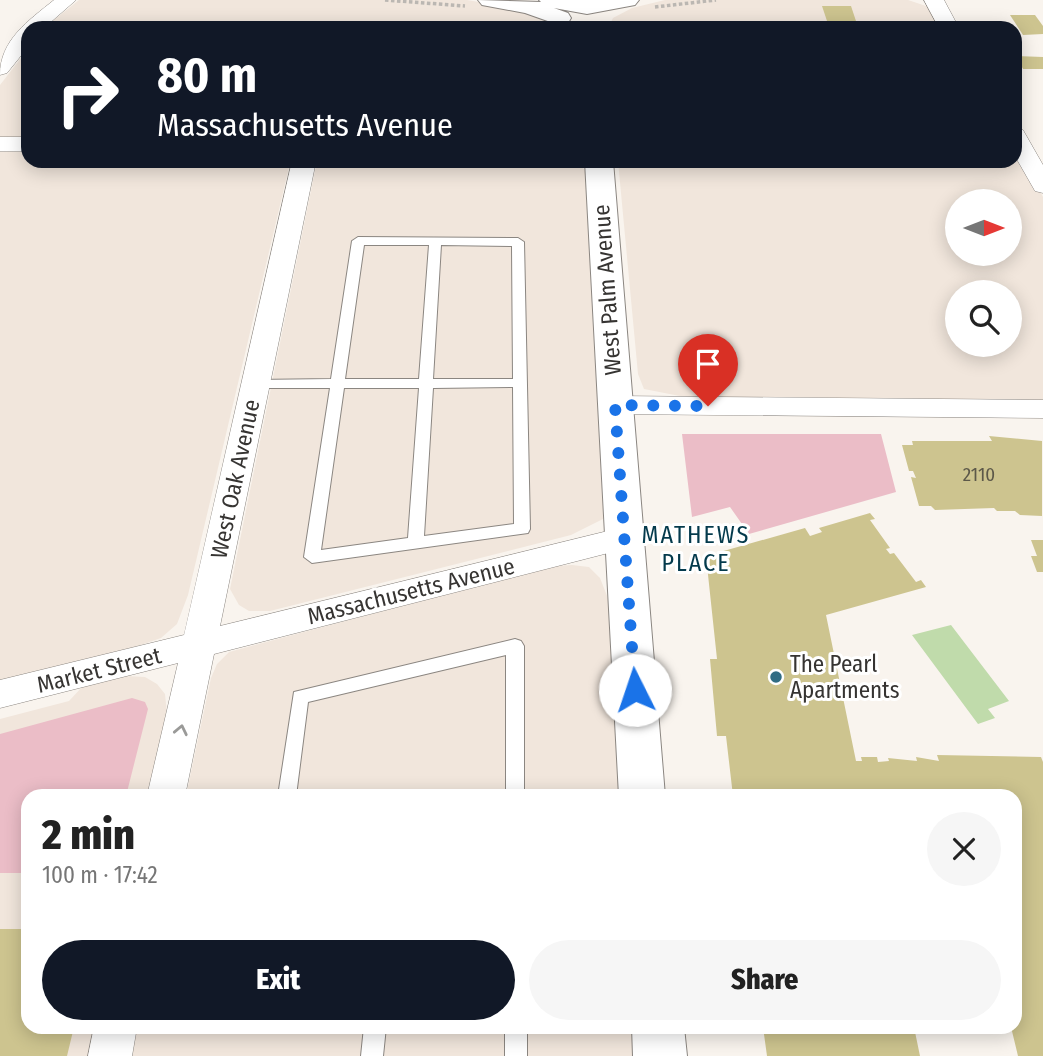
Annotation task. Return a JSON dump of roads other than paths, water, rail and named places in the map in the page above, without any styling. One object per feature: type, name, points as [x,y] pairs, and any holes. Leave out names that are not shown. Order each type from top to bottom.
[{"type":"street","points":[[40,21],[66,0]]},
{"type":"street","points":[[490,0],[556,11],[625,1]]},
{"type":"street","points":[[934,0],[944,21]]},
{"type":"street","points":[[600,21],[604,14],[625,1]]},
{"type":"street","points":[[0,69],[21,42]]},
{"type":"street","points":[[0,144],[21,144]]},
{"type":"street","points":[[1022,148],[1043,186]]},
{"type":"street","name":"West Oak Avenue","points":[[168,789],[302,168]]},
{"type":"street","name":"West Palm Avenue","points":[[599,168],[642,789]]},
{"type":"street","points":[[615,405],[1043,409]]},
{"type":"street","name":"Massachusetts Avenue","points":[[199,645],[624,538]]},
{"type":"street","name":"Market Street","points":[[0,694],[199,645]]},
{"type":"street","points":[[110,1056],[115,1034]]},
{"type":"street","points":[[658,1034],[660,1056]]},
{"type":"lane","points":[[358,241],[518,242],[520,383],[522,529],[312,557],[358,241]]},
{"type":"lane","points":[[416,543],[435,242]]},
{"type":"lane","points":[[255,384],[520,383]]},
{"type":"lane","points":[[288,789],[300,697],[515,646],[515,789]]},
{"type":"lane","points":[[372,1056],[374,1034]]},
{"type":"lane","points":[[516,1034],[516,1056]]},
{"type":"place","name":"The Pearl Apartments","points":[[776,677]]},
{"type":"district","name":"MATHEWS PLACE","points":[[696,549]]}]
